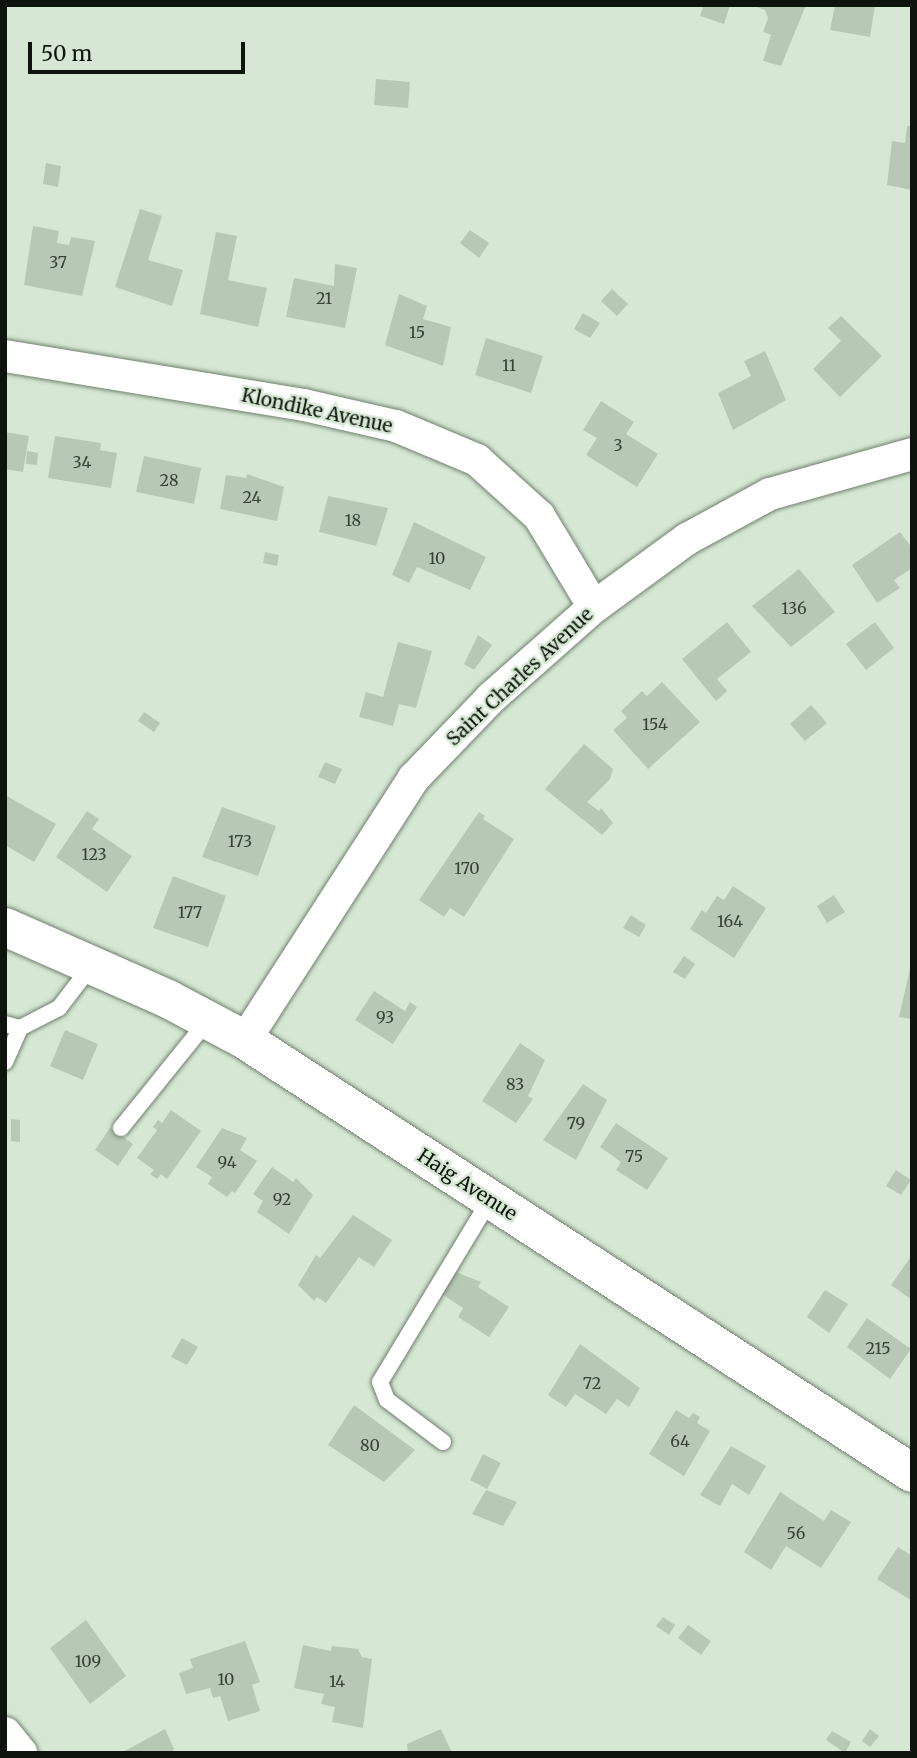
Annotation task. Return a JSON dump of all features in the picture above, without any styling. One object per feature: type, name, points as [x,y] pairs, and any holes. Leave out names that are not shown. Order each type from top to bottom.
[{"type":"street","name":"Klondike Avenue","points":[[5,356],[304,405],[396,426],[477,460],[539,516],[594,607]]},
{"type":"street","name":"Saint Charles Avenue","points":[[244,1040],[414,778],[491,698],[594,607],[687,539],[770,494],[912,454]]},
{"type":"street","name":"Haig Avenue","points":[[5,927],[92,965],[244,1040],[912,1474]]},
{"type":"street","points":[[5,1733],[21,1753]]},
{"type":"lane","points":[[5,1062],[13,1026],[59,1007],[92,965]]},
{"type":"lane","points":[[121,1128],[208,1020]]},
{"type":"lane","points":[[443,1442],[387,1400],[380,1382],[490,1199]]},
{"type":"building","points":[[704,5],[730,5],[724,24],[700,16]]},
{"type":"building","points":[[751,5],[806,5],[781,66],[763,61],[771,35],[763,32],[768,18],[765,10]]},
{"type":"building","points":[[835,5],[875,5],[870,37],[830,30]]},
{"type":"building","points":[[376,79],[410,82],[408,108],[374,105]]},
{"type":"building","points":[[907,126],[912,126],[912,190],[887,185],[892,141],[905,143]]},
{"type":"building","points":[[46,163],[61,166],[58,187],[43,184]]},
{"type":"building","points":[[140,209],[162,216],[148,260],[183,270],[172,306],[115,287]]},
{"type":"building","points":[[33,226],[59,231],[57,243],[69,245],[71,237],[95,241],[82,296],[24,285]]},
{"type":"building","points":[[470,230],[489,243],[479,258],[460,243]]},
{"type":"building","points":[[216,232],[237,236],[228,280],[267,288],[258,327],[200,314]]},
{"type":"building","points":[[335,264],[357,268],[345,328],[286,317],[294,278],[334,286]]},
{"type":"building","points":[[612,289],[628,304],[617,316],[601,301]]},
{"type":"building","points":[[399,294],[427,306],[423,319],[451,327],[443,366],[385,345]]},
{"type":"building","points":[[583,313],[600,323],[590,338],[574,329]]},
{"type":"building","points":[[841,316],[882,356],[840,397],[813,369],[841,341],[828,328]]},
{"type":"building","points":[[486,338],[543,356],[531,393],[475,375]]},
{"type":"building","points":[[765,351],[786,400],[733,430],[718,393],[751,376],[744,361]]},
{"type":"building","points":[[601,401],[634,422],[626,434],[658,454],[637,487],[586,455],[597,438],[583,430]]},
{"type":"building","points":[[5,432],[29,436],[23,472],[5,469]]},
{"type":"building","points":[[55,436],[101,443],[100,450],[117,453],[111,488],[48,478]]},
{"type":"building","points":[[27,451],[38,453],[37,465],[26,464]]},
{"type":"building","points":[[144,456],[201,468],[194,504],[136,492]]},
{"type":"building","points":[[247,474],[284,487],[277,521],[220,509],[226,475],[246,478]]},
{"type":"building","points":[[328,496],[388,508],[376,546],[319,532]]},
{"type":"building","points":[[414,522],[486,557],[470,590],[417,567],[409,583],[392,575]]},
{"type":"building","points":[[900,532],[912,548],[912,568],[894,580],[900,588],[877,603],[852,565]]},
{"type":"building","points":[[265,552],[279,555],[277,566],[263,563]]},
{"type":"building","points":[[799,569],[835,612],[791,647],[752,606]]},
{"type":"building","points":[[727,622],[751,652],[717,679],[727,691],[716,701],[682,659]]},
{"type":"building","points":[[875,622],[894,648],[866,670],[846,644]]},
{"type":"building","points":[[478,635],[492,645],[474,670],[464,664]]},
{"type":"building","points":[[398,642],[432,651],[416,708],[399,704],[393,726],[359,717],[366,692],[383,697]]},
{"type":"building","points":[[662,682],[700,722],[648,769],[613,730],[627,718],[621,711],[642,691],[647,696]]},
{"type":"building","points":[[811,705],[827,723],[805,741],[790,724]]},
{"type":"building","points":[[144,712],[160,723],[154,732],[138,721]]},
{"type":"building","points":[[584,744],[613,769],[610,779],[587,802],[599,811],[601,808],[613,823],[602,835],[545,789]]},
{"type":"building","points":[[325,762],[342,769],[335,784],[318,777]]},
{"type":"building","points":[[5,795],[56,824],[34,862],[5,845]]},
{"type":"building","points":[[222,807],[276,826],[258,876],[202,857]]},
{"type":"building","points":[[87,811],[99,819],[92,829],[132,856],[107,892],[56,857]]},
{"type":"building","points":[[479,812],[485,816],[483,819],[514,839],[464,917],[450,908],[444,917],[419,900]]},
{"type":"building","points":[[173,876],[226,896],[208,947],[153,928]]},
{"type":"building","points":[[733,886],[766,908],[734,958],[690,929],[702,910],[706,913],[717,896],[724,900]]},
{"type":"building","points":[[834,895],[845,912],[827,923],[817,906]]},
{"type":"building","points":[[631,915],[646,925],[639,937],[623,928]]},
{"type":"building","points":[[684,956],[695,964],[685,979],[673,972]]},
{"type":"building","points":[[912,960],[912,1019],[899,1017]]},
{"type":"building","points":[[374,991],[405,1011],[410,1002],[417,1007],[393,1044],[355,1020]]},
{"type":"building","points":[[65,1030],[98,1044],[83,1080],[50,1066]]},
{"type":"building","points":[[520,1043],[545,1060],[528,1096],[533,1099],[516,1123],[482,1101]]},
{"type":"building","points":[[583,1084],[607,1100],[576,1160],[543,1140]]},
{"type":"building","points":[[171,1110],[201,1131],[167,1179],[161,1174],[157,1179],[150,1174],[154,1170],[137,1158],[157,1130],[153,1127],[158,1120],[162,1123]]},
{"type":"building","points":[[11,1119],[20,1120],[20,1142],[11,1141]]},
{"type":"building","points":[[616,1123],[668,1158],[647,1190],[616,1170],[621,1162],[600,1147]]},
{"type":"building","points":[[110,1128],[133,1144],[118,1166],[95,1150]]},
{"type":"building","points":[[222,1128],[247,1138],[240,1150],[257,1161],[235,1193],[232,1191],[227,1197],[208,1184],[212,1177],[196,1167]]},
{"type":"building","points":[[272,1167],[293,1182],[296,1178],[313,1195],[289,1234],[257,1212],[263,1201],[253,1194]]},
{"type":"building","points":[[896,1170],[911,1180],[901,1195],[886,1186]]},
{"type":"building","points":[[353,1215],[392,1240],[374,1267],[359,1257],[326,1303],[317,1297],[314,1301],[298,1285],[316,1255],[320,1258]]},
{"type":"building","points":[[912,1255],[912,1300],[891,1285]]},
{"type":"building","points":[[456,1272],[481,1282],[478,1287],[509,1307],[489,1337],[458,1317],[463,1308],[442,1294]]},
{"type":"building","points":[[825,1290],[848,1304],[829,1333],[807,1317]]},
{"type":"building","points":[[867,1318],[911,1349],[890,1379],[847,1347]]},
{"type":"building","points":[[182,1338],[198,1347],[187,1365],[171,1357]]},
{"type":"building","points":[[580,1344],[640,1388],[629,1407],[617,1399],[606,1414],[575,1394],[566,1407],[548,1395]]},
{"type":"building","points":[[354,1405],[415,1450],[384,1482],[328,1445]]},
{"type":"building","points":[[676,1410],[689,1418],[693,1413],[700,1417],[697,1423],[710,1431],[684,1476],[649,1454]]},
{"type":"building","points":[[731,1446],[766,1466],[749,1495],[732,1484],[720,1506],[700,1495]]},
{"type":"building","points":[[483,1454],[501,1463],[487,1489],[470,1480]]},
{"type":"building","points":[[486,1490],[517,1502],[503,1526],[472,1514]]},
{"type":"building","points":[[780,1492],[824,1521],[831,1510],[851,1522],[821,1568],[786,1546],[771,1570],[744,1552]]},
{"type":"building","points":[[898,1547],[912,1556],[912,1601],[877,1579]]},
{"type":"building","points":[[663,1617],[675,1625],[669,1635],[656,1626]]},
{"type":"building","points":[[86,1620],[126,1676],[90,1704],[50,1648]]},
{"type":"building","points":[[688,1625],[711,1641],[701,1655],[678,1638]]},
{"type":"building","points":[[245,1641],[260,1682],[252,1685],[260,1711],[228,1721],[220,1696],[213,1698],[210,1688],[186,1694],[179,1673],[193,1668],[190,1659]]},
{"type":"building","points":[[303,1645],[331,1651],[332,1646],[358,1649],[362,1657],[372,1659],[363,1728],[332,1722],[335,1707],[321,1704],[324,1694],[294,1688]]},
{"type":"building","points":[[165,1729],[174,1749],[171,1753],[121,1753]]},
{"type":"building","points":[[441,1729],[452,1753],[408,1753],[407,1744]]},
{"type":"building","points":[[870,1729],[879,1736],[870,1747],[862,1741]]},
{"type":"building","points":[[832,1731],[851,1742],[845,1753],[826,1740]]}]
